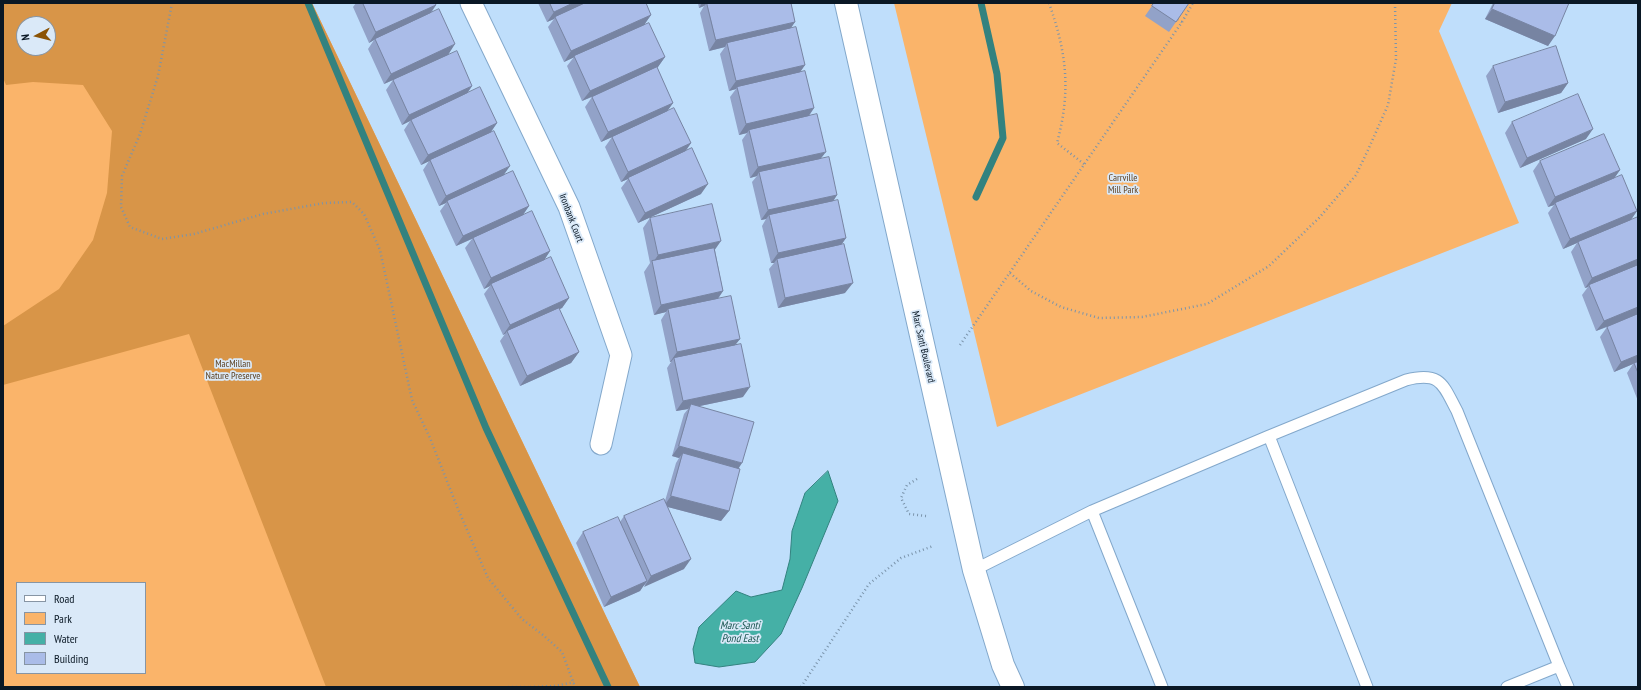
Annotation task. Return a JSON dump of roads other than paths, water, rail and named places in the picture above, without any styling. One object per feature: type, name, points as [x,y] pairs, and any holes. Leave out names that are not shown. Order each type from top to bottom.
[{"type":"street","name":"Ironbank Court","points":[[471,3],[569,207],[621,355],[601,444]]},
{"type":"street","name":"Marc Santi Boulevard","points":[[846,3],[974,570],[1004,665],[1013,687]]},
{"type":"lane","points":[[974,570],[1092,511],[1406,380],[1426,377],[1440,381],[1457,411],[1568,687]]},
{"type":"lane","points":[[1269,436],[1367,687]]},
{"type":"lane","points":[[1092,511],[1162,687]]},
{"type":"lane","points":[[1507,687],[1559,666]]},
{"type":"water","name":"Marc Santi Pond East","points":[[828,471],[838,501],[781,634],[755,662],[719,667],[695,663],[693,649],[699,627],[736,591],[751,597],[782,590],[790,559],[792,531],[805,493]]},
{"type":"waterway","points":[[308,3],[486,428],[608,687]]},
{"type":"waterway","points":[[976,197],[1003,138],[997,74],[981,3]]},
{"type":"park label","name":"Carrville Mill Park","points":[[1123,184]]},
{"type":"park label","name":"MacMillan Nature Preserve","points":[[233,370]]}]
